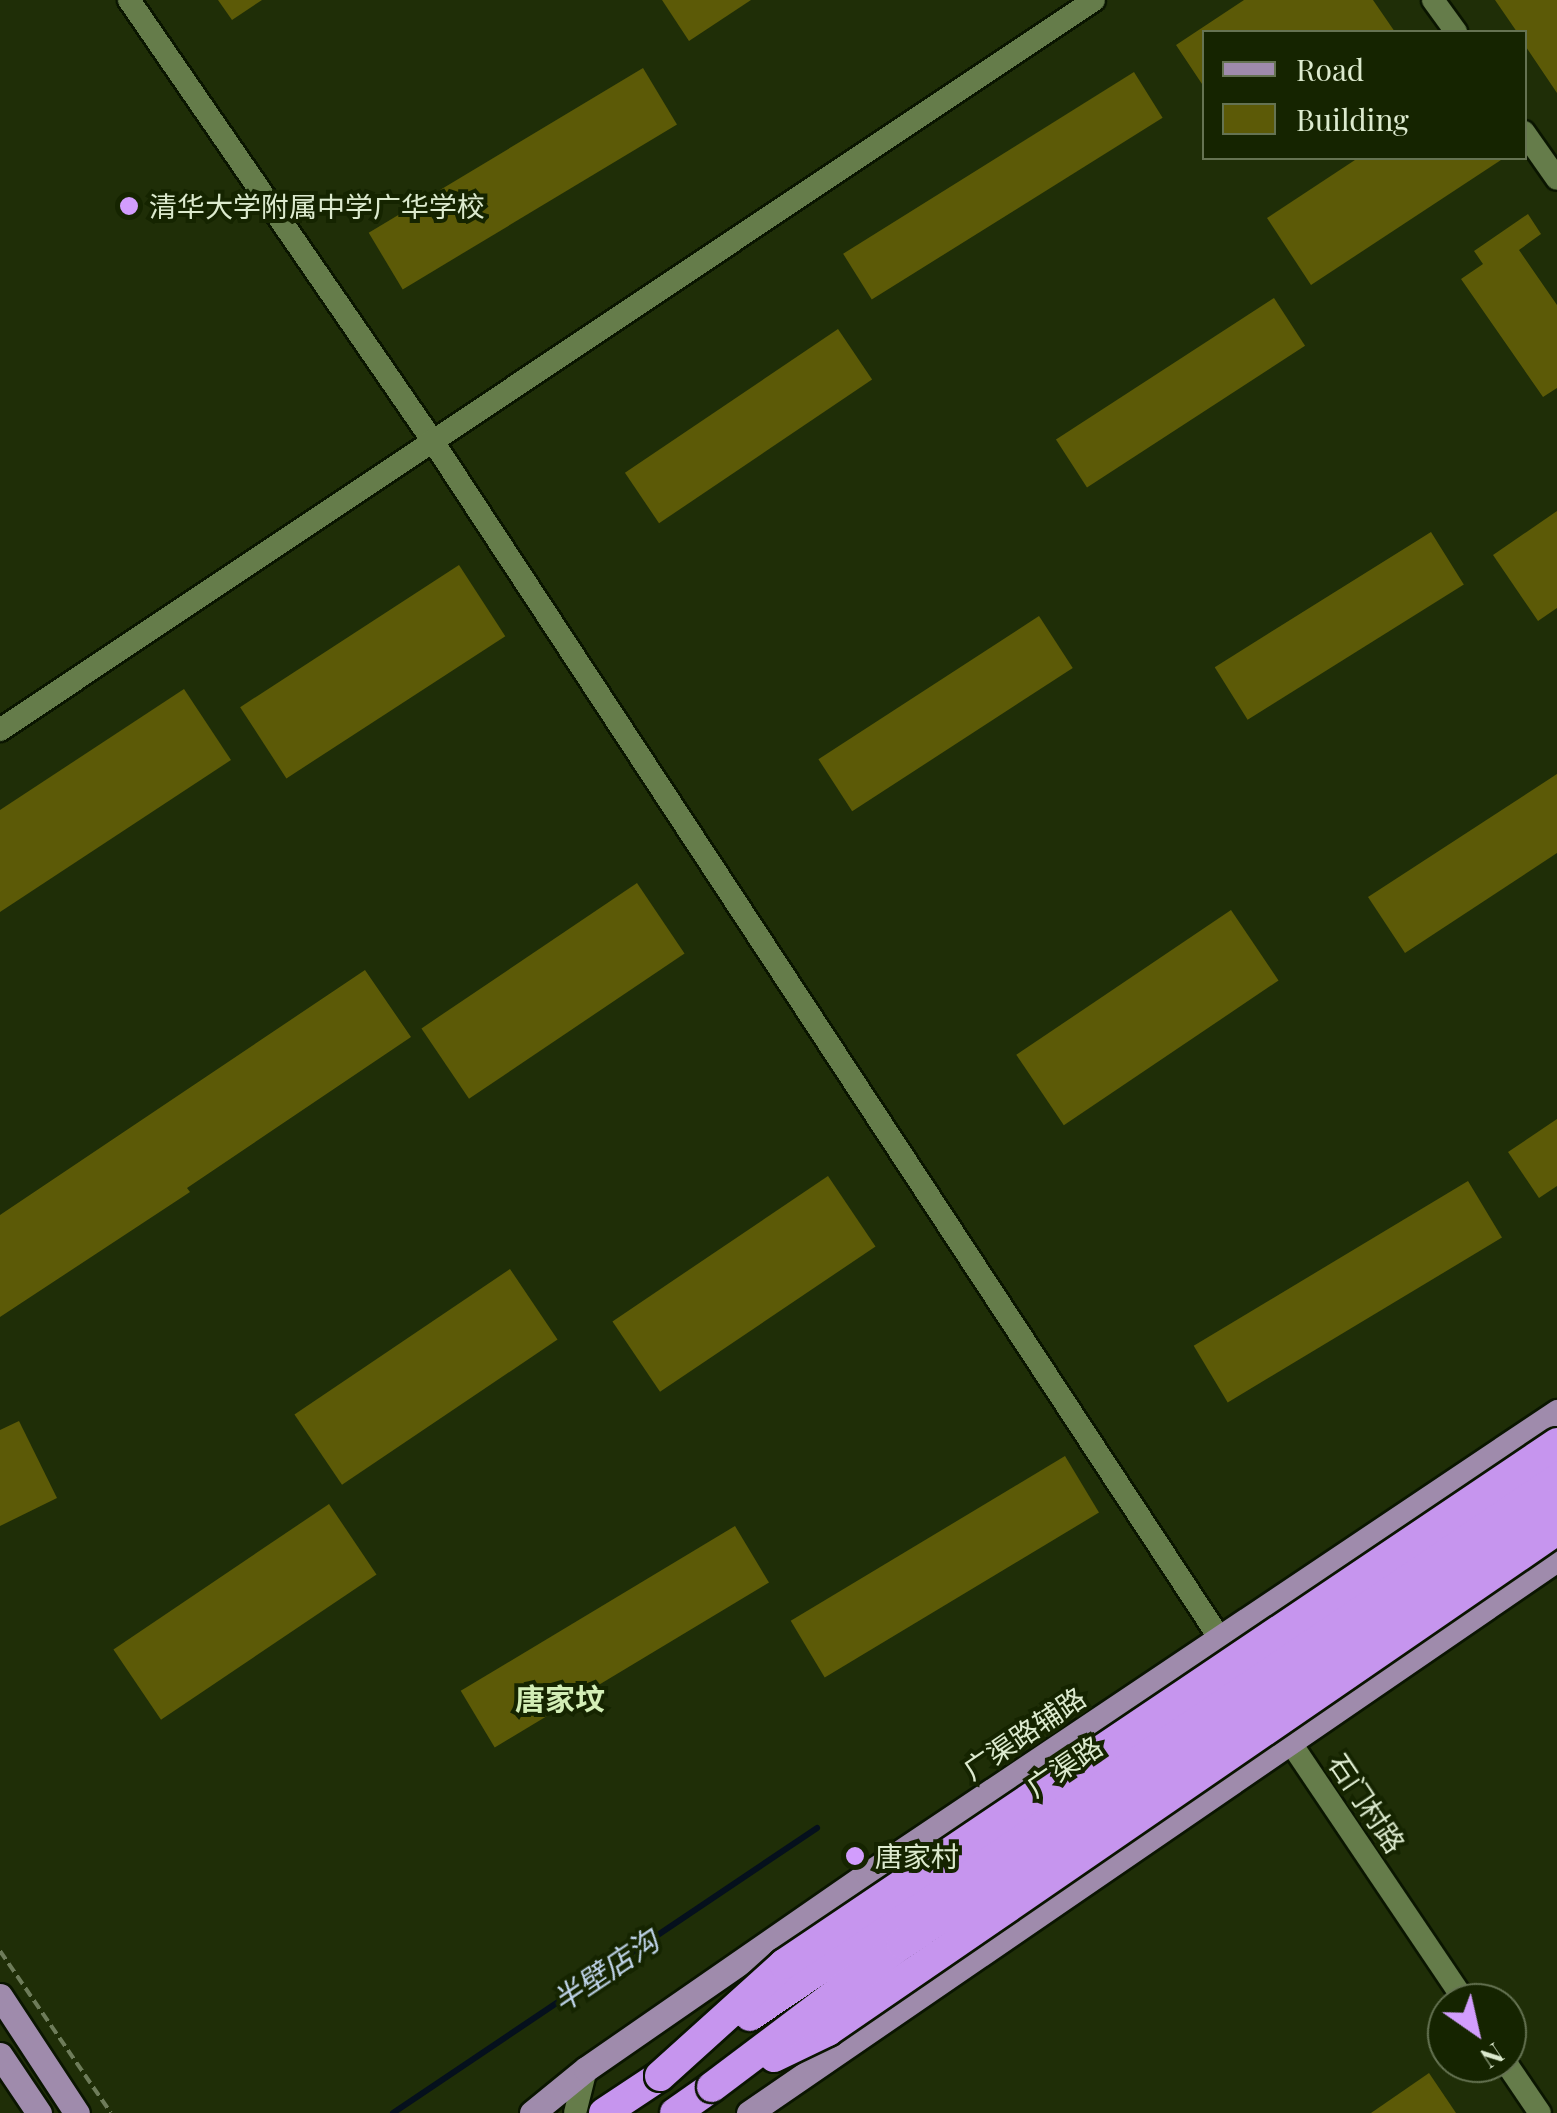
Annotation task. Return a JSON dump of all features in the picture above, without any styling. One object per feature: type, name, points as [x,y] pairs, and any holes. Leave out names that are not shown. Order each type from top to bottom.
[{"type":"highway","points":[[660,2076],[784,1964],[1557,1443]]},
{"type":"highway","name":"广渠路","points":[[604,2113],[1557,1470]]},
{"type":"highway","name":"广渠路","points":[[674,2113],[902,1944],[1557,1502]]},
{"type":"highway","points":[[712,2087],[828,2032],[1557,1530]]},
{"type":"main road","name":"广渠路辅路","points":[[532,2113],[586,2069],[1218,1637],[1557,1412]]},
{"type":"main road","points":[[749,2113],[1557,1559]]},
{"type":"main road","points":[[0,1996],[77,2113]]},
{"type":"main road","points":[[0,2055],[39,2113]]},
{"type":"street","name":"石门村路","points":[[130,0],[432,440],[1218,1637],[1453,1983]]},
{"type":"street","points":[[0,730],[1094,0]]},
{"type":"street","points":[[1433,0],[1455,30]]},
{"type":"street","points":[[1527,136],[1557,180]]},
{"type":"street","points":[[1393,1519],[1384,1546],[1387,1573],[1416,1610],[1458,1626]]},
{"type":"street","points":[[1052,1751],[1106,1758],[1127,1776],[1130,1808],[1124,1855]]},
{"type":"street","points":[[574,2113],[586,2069]]},
{"type":"street","points":[[1520,2083],[1540,2113]]},
{"type":"path","points":[[0,1951],[111,2113]]},
{"type":"building","points":[[218,0],[262,0],[232,20]]},
{"type":"building","points":[[662,0],[751,0],[689,41]]},
{"type":"building","points":[[1244,0],[1373,0],[1394,30],[1202,30],[1202,84],[1176,45]]},
{"type":"building","points":[[1495,0],[1557,0],[1557,93],[1527,48],[1527,30],[1516,30]]},
{"type":"building","points":[[643,68],[677,125],[403,289],[369,233]]},
{"type":"building","points":[[1134,72],[1163,118],[872,300],[843,254]]},
{"type":"building","points":[[1355,160],[1501,160],[1311,285],[1267,218]]},
{"type":"building","points":[[1528,214],[1541,234],[1519,250],[1557,305],[1557,388],[1543,397],[1461,279],[1483,264],[1474,251]]},
{"type":"building","points":[[1274,298],[1305,346],[1087,487],[1056,440]]},
{"type":"building","points":[[838,329],[872,380],[659,523],[625,473]]},
{"type":"building","points":[[1557,511],[1557,608],[1538,621],[1493,555]]},
{"type":"building","points":[[1431,532],[1464,585],[1248,720],[1215,667]]},
{"type":"building","points":[[459,565],[505,636],[286,778],[240,707]]},
{"type":"building","points":[[1039,616],[1073,668],[852,811],[818,759]]},
{"type":"building","points":[[184,689],[231,760],[0,912],[0,810]]},
{"type":"building","points":[[1557,774],[1557,853],[1405,953],[1368,897]]},
{"type":"building","points":[[637,883],[685,953],[469,1099],[421,1028]]},
{"type":"building","points":[[1231,910],[1279,980],[1064,1125],[1016,1055]]},
{"type":"building","points":[[365,970],[411,1037],[187,1188],[190,1192],[0,1317],[0,1215]]},
{"type":"building","points":[[1557,1119],[1557,1186],[1539,1198],[1508,1152]]},
{"type":"building","points":[[828,1176],[876,1246],[660,1392],[612,1321]]},
{"type":"building","points":[[1468,1181],[1502,1238],[1228,1402],[1194,1346]]},
{"type":"building","points":[[510,1269],[558,1339],[342,1485],[294,1414]]},
{"type":"building","points":[[19,1421],[57,1498],[0,1526],[0,1430]]},
{"type":"building","points":[[1065,1456],[1099,1513],[825,1677],[791,1621]]},
{"type":"building","points":[[329,1504],[377,1574],[161,1720],[113,1649]]},
{"type":"building","points":[[735,1526],[769,1583],[495,1747],[461,1691]]},
{"type":"building","points":[[1427,2074],[1427,2083],[1436,2083],[1456,2113],[1371,2113]]},
{"type":"waterway","name":"半壁店沟","points":[[393,2113],[817,1828]]},
{"type":"place","name":"清华大学附属中学广华学校","points":[[129,206]]},
{"type":"place","name":"唐家村","points":[[855,1856]]},
{"type":"district","name":"唐家坟","points":[[560,1698]]}]
